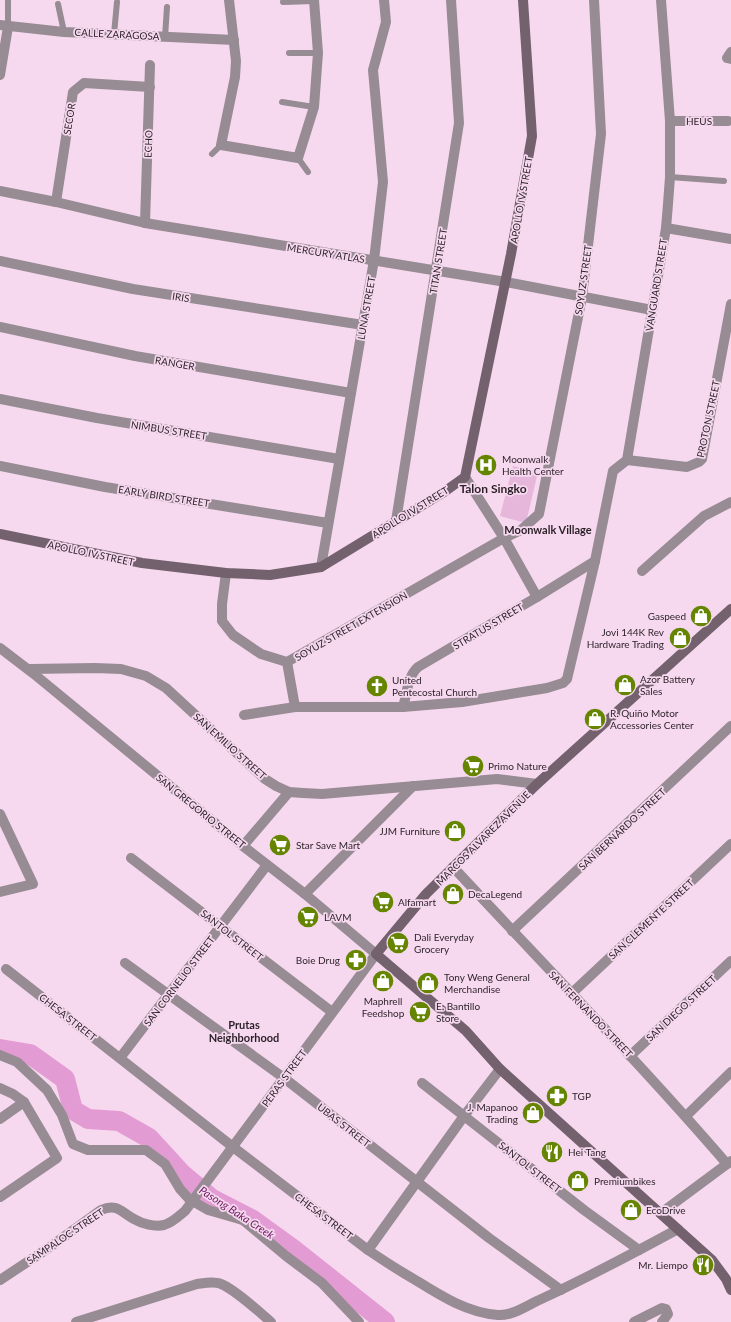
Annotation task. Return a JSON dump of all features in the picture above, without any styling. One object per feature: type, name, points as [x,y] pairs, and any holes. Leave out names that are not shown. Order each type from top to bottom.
[{"type":"main road","name":"APOLLO IV STREET","points":[[0,534],[142,563],[226,573],[270,575],[321,567],[444,492],[465,477],[506,282],[532,136],[523,0]]},
{"type":"main road","name":"MARCOS ALVAREZ AVENUE","points":[[376,954],[426,894],[537,784],[731,609]]},
{"type":"main road","points":[[376,954],[466,1031],[500,1069],[712,1260],[726,1279],[731,1290]]},
{"type":"street","points":[[229,0],[236,61],[235,76],[221,146],[298,158],[314,107],[318,53],[314,1]]},
{"type":"street","name":"LUNA STREET","points":[[321,567],[374,260],[383,182],[372,70],[386,22],[384,0]]},
{"type":"street","name":"TITAN STREET","points":[[396,521],[459,123],[451,0]]},
{"type":"street","name":"SOYUZ STREET","points":[[504,538],[521,530],[539,514],[582,296],[601,134],[594,0]]},
{"type":"street","name":"VANGUARD STREET","points":[[627,460],[666,228],[670,177],[670,121],[661,0]]},
{"type":"street","name":"CALLE ZARAGOSA","points":[[4,26],[64,32],[234,40]]},
{"type":"street","points":[[0,75],[4,26]]},
{"type":"street","name":"ECHO","points":[[145,223],[150,65]]},
{"type":"street","name":"SECOR","points":[[56,202],[73,92],[84,83],[150,87]]},
{"type":"street","name":"HEUS","points":[[670,121],[728,121]]},
{"type":"street","name":"MERCURY ATLAS","points":[[0,191],[56,202],[145,223],[506,282],[652,310]]},
{"type":"street","points":[[666,228],[731,239]]},
{"type":"street","name":"IRIS","points":[[0,261],[133,289],[362,325]]},
{"type":"street","name":"PROTON STREET","points":[[627,460],[687,467],[699,462],[702,459],[731,304]]},
{"type":"street","name":"RANGER","points":[[0,327],[135,356],[351,393]]},
{"type":"street","name":"NIMBUS STREET","points":[[0,398],[97,418],[340,458]]},
{"type":"street","points":[[244,715],[295,707],[403,707],[462,702],[547,688],[563,683],[567,679],[570,672],[595,561],[613,471],[627,460]]},
{"type":"street","name":"EARLY BIRD STREET","points":[[0,466],[105,487],[328,523]]},
{"type":"street","points":[[465,477],[504,538],[537,597]]},
{"type":"street","points":[[642,571],[704,516],[731,502]]},
{"type":"street","name":"SOYUZ STREET EXTENSION","points":[[226,573],[222,604],[222,622],[233,635],[260,654],[287,662],[504,538]]},
{"type":"street","name":"STRATUS STREET","points":[[403,707],[411,676],[418,668],[595,561]]},
{"type":"street","name":"SAN GREGORIO STREET","points":[[0,648],[27,668],[243,846],[305,894],[376,954]]},
{"type":"street","points":[[287,662],[295,707]]},
{"type":"street","name":"SAN EMILIO STREET","points":[[27,668],[121,669],[146,676],[166,688],[265,779],[289,792],[322,794],[497,780],[537,784]]},
{"type":"street","name":"SAN BERNARDO STREET","points":[[512,931],[731,726]]},
{"type":"street","points":[[305,894],[412,786]]},
{"type":"street","points":[[243,846],[289,792]]},
{"type":"street","points":[[0,814],[33,884],[0,892]]},
{"type":"street","name":"SAN CLEMENTE STREET","points":[[571,994],[731,844]]},
{"type":"street","name":"SANTOL STREET","points":[[131,858],[332,1012]]},
{"type":"street","name":"SAN CORNELIO STREET","points":[[120,1058],[268,864]]},
{"type":"street","name":"SAN FERNANDO STREET","points":[[453,868],[729,1162]]},
{"type":"street","name":"PERAS STREET","points":[[193,1201],[376,954]]},
{"type":"street","name":"SAN DIEGO STREET","points":[[630,1056],[731,961]]},
{"type":"street","name":"UBAS STREET","points":[[125,963],[284,1078],[489,1238],[561,1290]]},
{"type":"street","name":"CHESA STREET","points":[[6,969],[233,1147],[368,1250],[445,1298],[473,1309],[500,1319],[561,1290],[678,1229]]},
{"type":"street","points":[[0,1055],[17,1062],[47,1090],[62,1115],[74,1144],[88,1150],[146,1150],[165,1164],[180,1189],[189,1199],[208,1210],[243,1220],[286,1256],[322,1283],[359,1322]]},
{"type":"street","points":[[368,1250],[464,1116],[500,1069]]},
{"type":"street","points":[[686,1116],[731,1072]]},
{"type":"street","name":"SANTOL STREET","points":[[422,1083],[584,1210],[639,1250]]},
{"type":"street","points":[[0,1088],[13,1094],[24,1102],[56,1158],[0,1197]]},
{"type":"street","points":[[0,1119],[24,1102]]},
{"type":"street","points":[[661,1213],[729,1162]]},
{"type":"street","name":"SAMPALOC STREET","points":[[0,1280],[101,1210],[108,1207],[120,1210],[135,1220],[154,1225],[164,1224],[174,1220],[185,1211],[193,1201]]},
{"type":"street","points":[[76,1322],[197,1284],[209,1282],[221,1284],[235,1292],[271,1322]]},
{"type":"street","points":[[634,1322],[662,1308],[666,1309],[668,1314],[662,1322]]},
{"type":"lane","points":[[4,26],[8,0]]},
{"type":"lane","points":[[283,2],[314,1]]},
{"type":"lane","points":[[114,34],[117,2]]},
{"type":"lane","points":[[58,4],[64,32]]},
{"type":"lane","points":[[165,37],[167,7]]},
{"type":"lane","points":[[289,53],[318,53]]},
{"type":"lane","points":[[282,102],[314,107]]},
{"type":"lane","points":[[212,154],[221,146]]},
{"type":"lane","points":[[298,158],[308,172]]},
{"type":"lane","points":[[670,177],[724,181]]},
{"type":"shaded area","name":"Moonwalk Health Center","points":[[484,456],[492,458],[488,474],[480,472]]},
{"type":"shaded area","points":[[513,466],[538,472],[526,523],[500,516]]},
{"type":"waterway","name":"Pasong Baka Creek","points":[[0,1049],[30,1054],[65,1079],[73,1110],[88,1119],[119,1121],[149,1138],[182,1174],[212,1199],[253,1220],[293,1249],[385,1322]]},
{"type":"place","name":"Moonwalk Health Center","points":[[486,465]]},
{"type":"place","name":"Gaspeed","points":[[701,616]]},
{"type":"place","name":"Jovi 144K Rev Hardware Trading","points":[[680,638]]},
{"type":"place","name":"Azor Battery Sales","points":[[625,685]]},
{"type":"place","name":"United Pentecostal Church","points":[[377,686]]},
{"type":"place","name":"R. Quiño Motor Accessories Center","points":[[595,719]]},
{"type":"place","name":"Primo Nature","points":[[473,766]]},
{"type":"place","name":"JJM Furniture","points":[[455,831]]},
{"type":"place","name":"Star Save Mart","points":[[280,845]]},
{"type":"place","name":"DecaLegend","points":[[453,894]]},
{"type":"place","name":"Alfamart","points":[[383,902]]},
{"type":"place","name":"LAVM","points":[[308,917]]},
{"type":"place","name":"Dali Everyday Grocery","points":[[398,943]]},
{"type":"place","name":"Boie Drug","points":[[356,960]]},
{"type":"place","name":"Maphrell Feedshop","points":[[383,981]]},
{"type":"place","name":"Tony Weng General Merchandise","points":[[428,983]]},
{"type":"place","name":"E. Bantillo Store","points":[[420,1012]]},
{"type":"place","name":"TGP","points":[[557,1096]]},
{"type":"place","name":"J. Mapanoo Trading","points":[[533,1113]]},
{"type":"place","name":"Hei Tang","points":[[552,1152]]},
{"type":"place","name":"Premiumbikes","points":[[578,1181]]},
{"type":"place","name":"EcoDrive","points":[[631,1210]]},
{"type":"place","name":"Mr. Liempo","points":[[703,1265]]},
{"type":"district","name":"Talon Singko","points":[[493,488]]},
{"type":"district","name":"Moonwalk Village","points":[[548,529]]},
{"type":"district","name":"Prutas Neighborhood","points":[[244,1030]]}]
